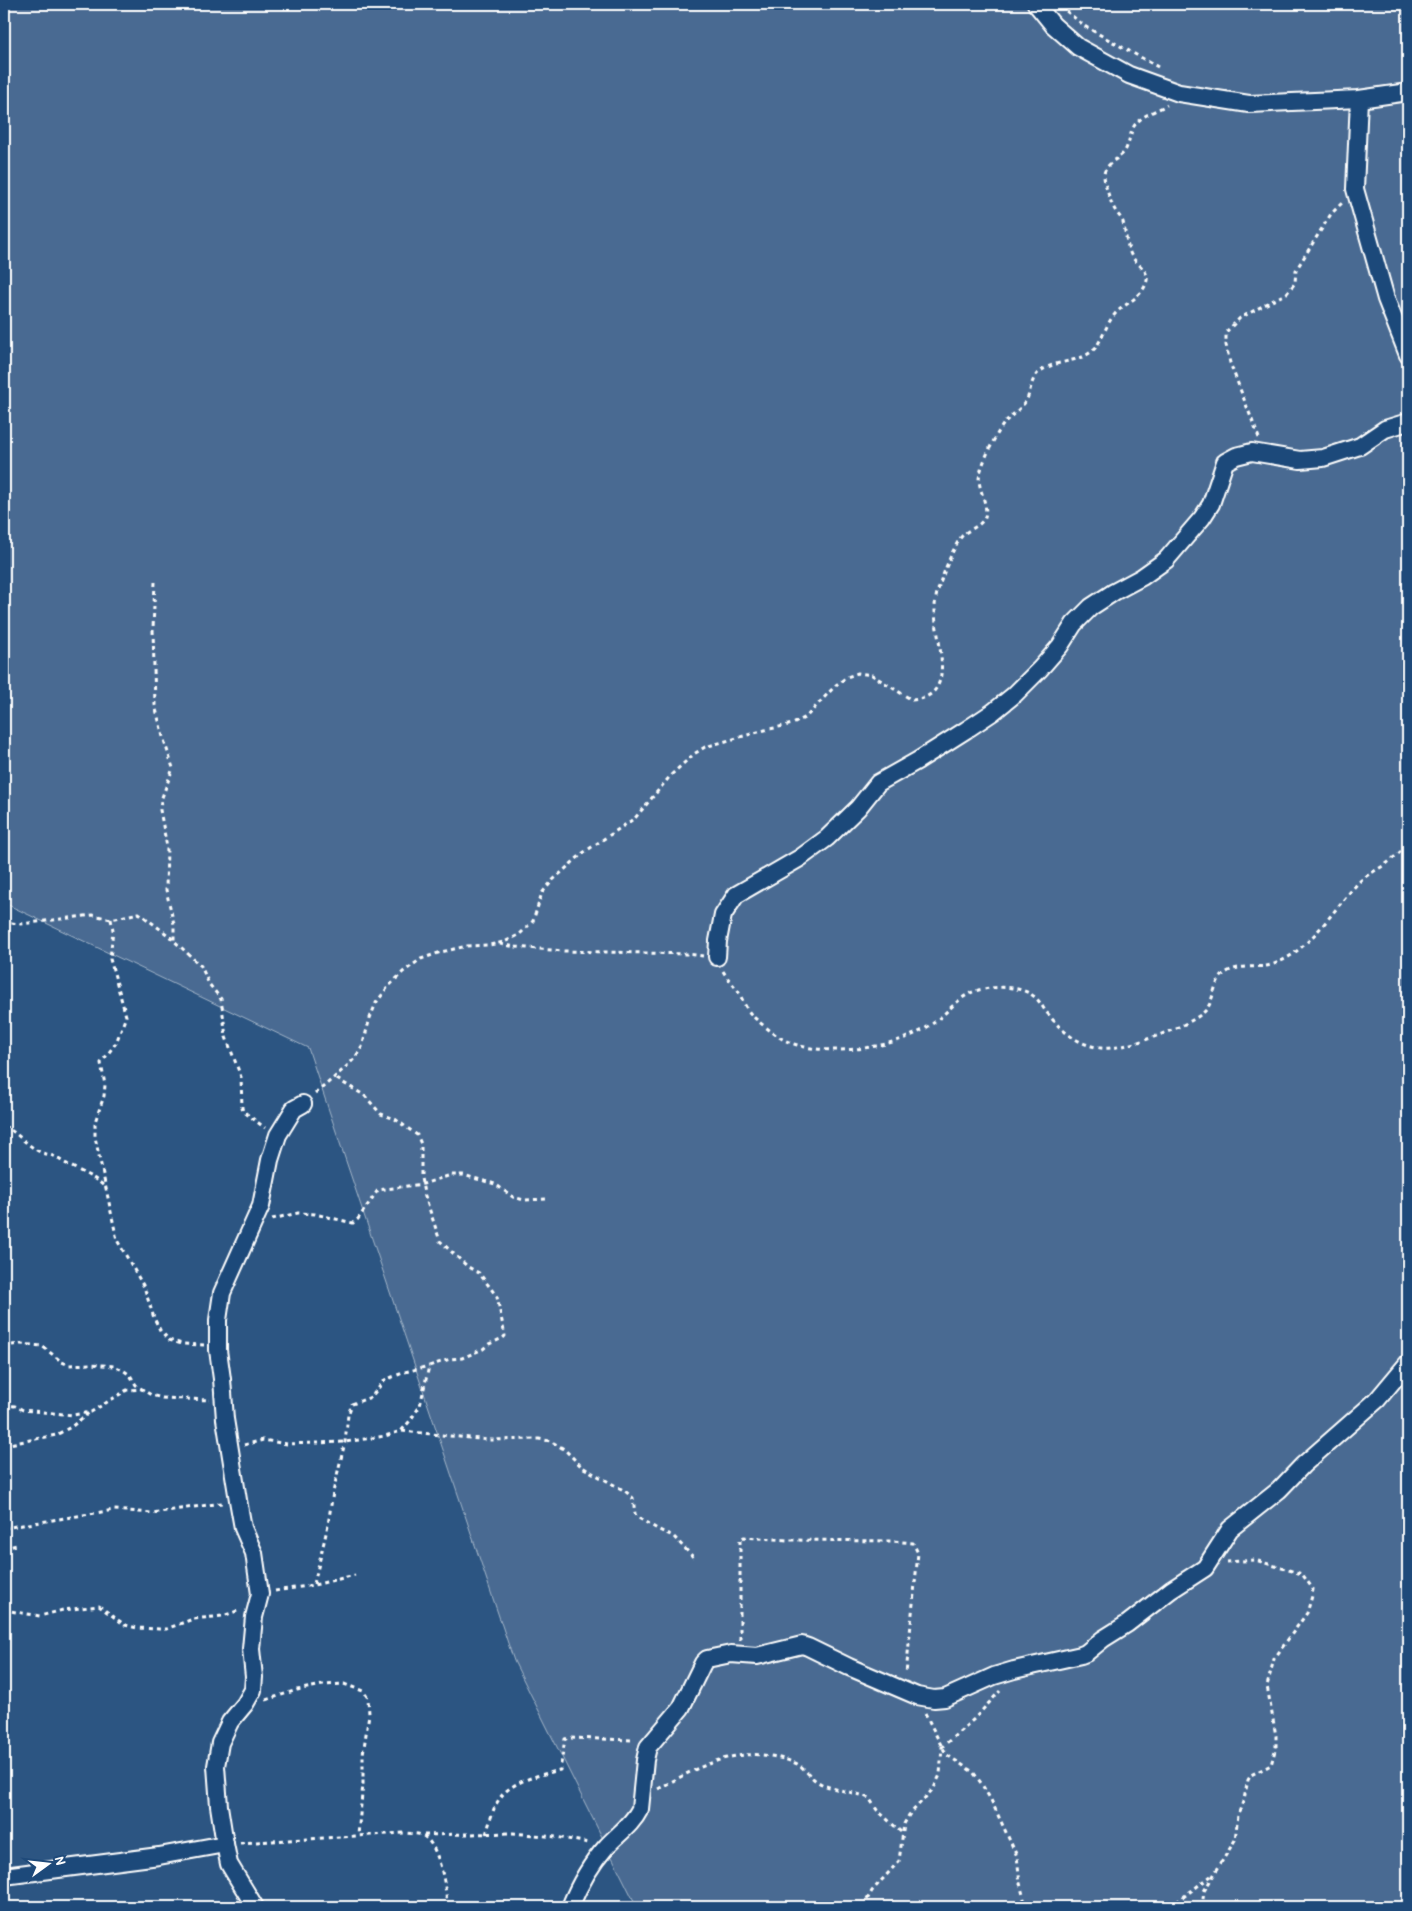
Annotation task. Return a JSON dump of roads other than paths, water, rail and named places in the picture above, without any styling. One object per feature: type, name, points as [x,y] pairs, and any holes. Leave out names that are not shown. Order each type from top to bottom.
[{"type":"street","points":[[1036,4],[1053,25],[1078,47],[1129,75],[1179,92],[1249,104],[1359,99],[1408,92]]},
{"type":"street","points":[[1359,99],[1355,189],[1386,299],[1408,355]]},
{"type":"street","points":[[717,957],[723,915],[736,895],[800,858],[827,838],[858,808],[878,783],[917,761],[1007,701],[1060,646],[1074,624],[1091,607],[1142,577],[1166,560],[1202,518],[1211,504],[1225,462],[1236,456],[1252,452],[1300,460],[1323,458],[1360,446],[1385,429],[1408,422]]},
{"type":"street","points":[[255,1907],[229,1864],[216,1766],[220,1743],[230,1722],[246,1704],[253,1690],[254,1677],[251,1649],[254,1618],[260,1594],[254,1553],[243,1528],[238,1500],[218,1350],[218,1320],[222,1293],[261,1206],[270,1160],[278,1135],[294,1109],[303,1104]]},
{"type":"street","points":[[570,1907],[578,1887],[607,1846],[637,1816],[642,1798],[648,1747],[681,1708],[707,1658],[721,1655],[757,1656],[793,1647],[808,1647],[917,1696],[934,1699],[945,1698],[994,1676],[1086,1653],[1171,1590],[1205,1568],[1230,1529],[1279,1490],[1303,1465],[1377,1400],[1408,1363]]},
{"type":"street","points":[[4,1876],[159,1856],[225,1844]]}]
